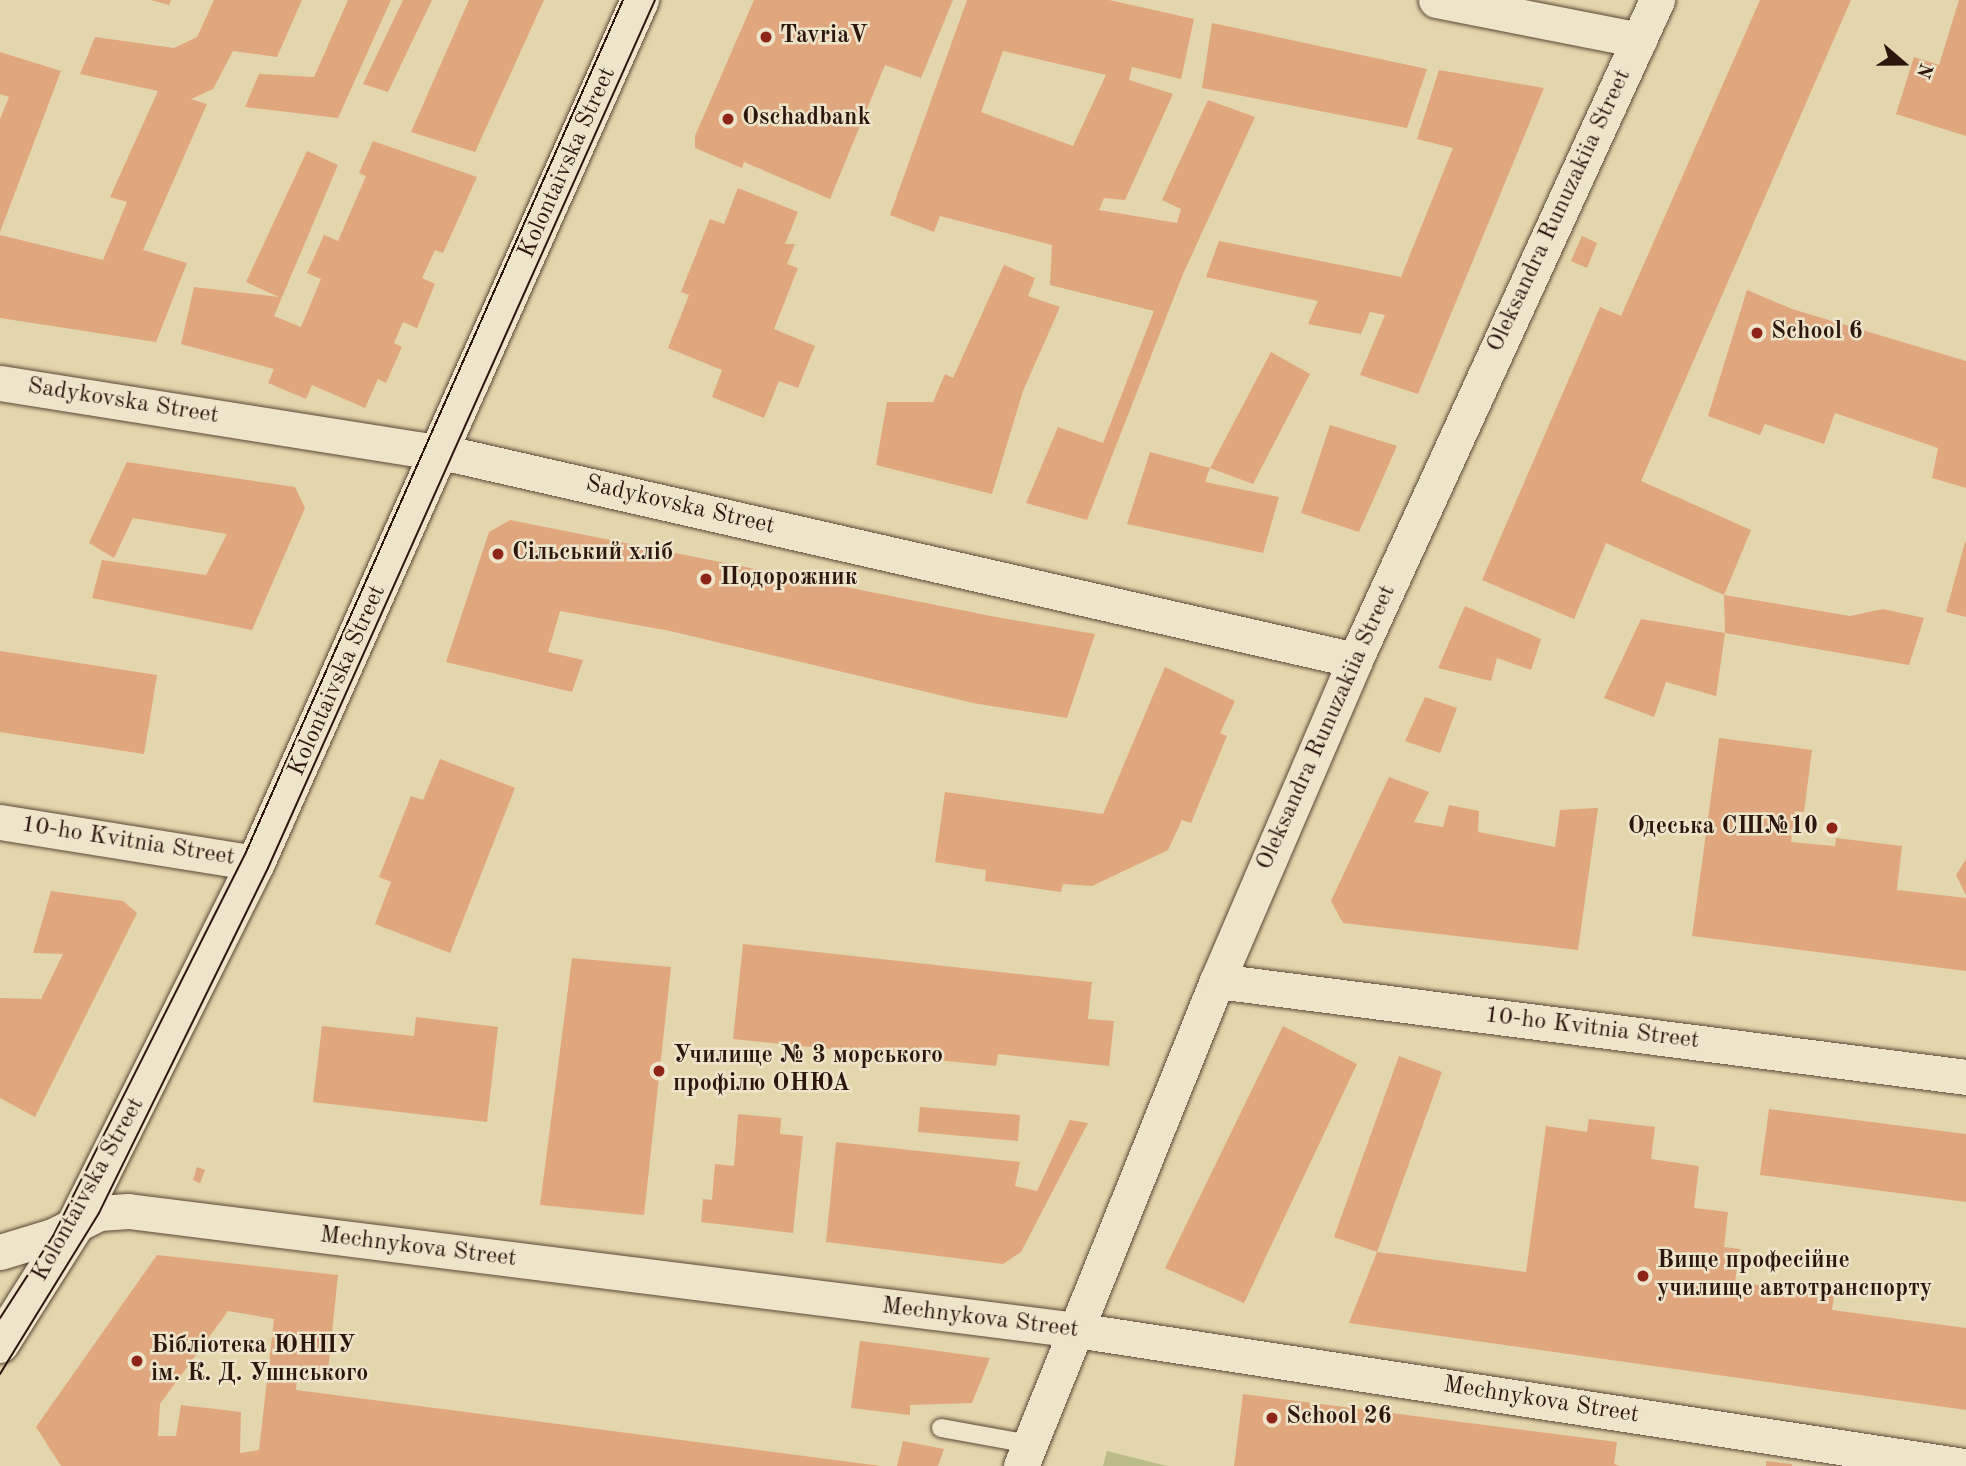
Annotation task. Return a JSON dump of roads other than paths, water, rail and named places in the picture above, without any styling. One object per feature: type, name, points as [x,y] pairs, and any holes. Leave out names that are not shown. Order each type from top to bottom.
[{"type":"main road","name":"Kolontaivska Street","points":[[0,1344],[76,1224],[256,863],[441,453],[640,0]]},
{"type":"street","points":[[1436,0],[1639,40]]},
{"type":"street","name":"Oleksandra Runuzakiia Street","points":[[1026,1455],[1217,981],[1355,660],[1657,0]]},
{"type":"street","name":"Sadykovska Street","points":[[0,383],[441,453],[1355,660]]},
{"type":"street","name":"10-ho Kvitnia Street","points":[[0,821],[256,863]]},
{"type":"street","name":"10-ho Kvitnia Street","points":[[1217,981],[1966,1077]]},
{"type":"street","name":"Mechnykova Street","points":[[0,1252],[99,1213],[128,1211],[1076,1330],[1964,1466]]},
{"type":"lane","points":[[941,1429],[1026,1455]]},
{"type":"tram line","points":[[0,1318],[53,1236],[246,852],[623,0]]},
{"type":"tram line","points":[[0,1374],[99,1213],[268,868],[655,0]]},
{"type":"place","name":"TavriaV","points":[[766,37]]},
{"type":"place","name":"Oschadbank","points":[[728,119]]},
{"type":"place","name":"School 6","points":[[1757,333]]},
{"type":"place","name":"Сільський хліб","points":[[498,554]]},
{"type":"place","name":"Подорожник","points":[[706,579]]},
{"type":"place","name":"Одеська СШ№10","points":[[1832,828]]},
{"type":"place","name":"Училище № 3 морського профілю ОНЮА","points":[[659,1071]]},
{"type":"place","name":"Вище професійне училище автотранспорту","points":[[1643,1276]]},
{"type":"place","name":"Бібліотека ЮНПУ ім. К. Д. Ушнського","points":[[137,1361]]},
{"type":"place","name":"School 26","points":[[1272,1418]]}]
